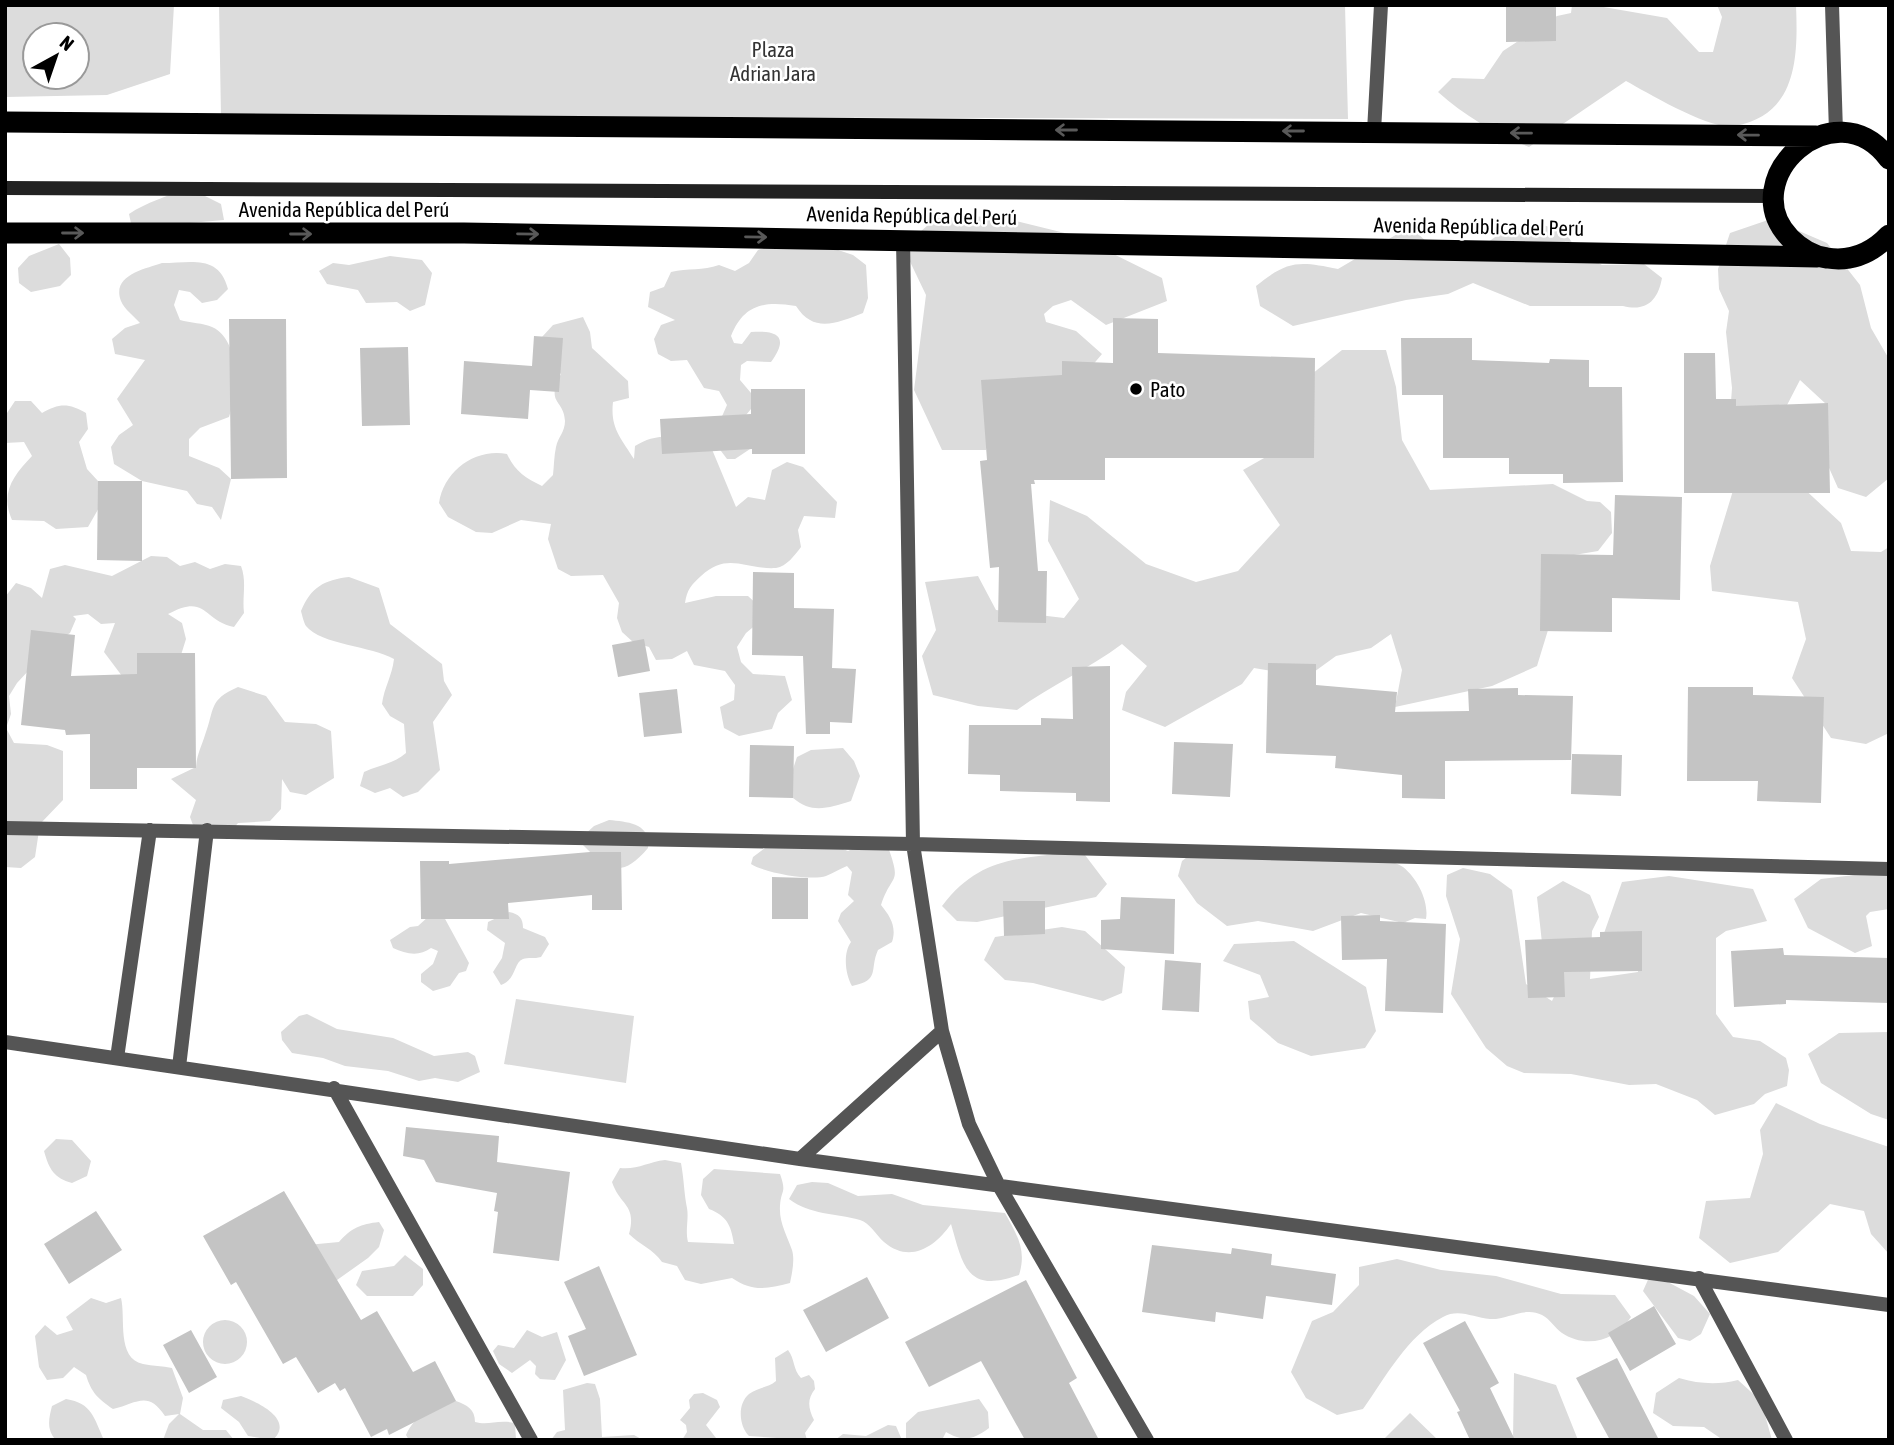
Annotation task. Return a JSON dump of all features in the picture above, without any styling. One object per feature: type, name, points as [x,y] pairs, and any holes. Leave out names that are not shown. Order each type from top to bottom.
[{"type":"highway","points":[[5,122],[1826,134],[1889,138]]},
{"type":"highway","points":[[1817,257],[1800,247],[1786,233],[1777,216],[1774,196],[1777,177],[1786,159],[1799,145],[1826,134]]},
{"type":"highway","points":[[1863,138],[1882,150],[1889,159]]},
{"type":"highway","name":"Avenida República del Perú","points":[[5,233],[464,233],[903,239],[1817,257],[1838,260],[1858,257]]},
{"type":"highway","points":[[1858,257],[1878,247],[1889,235]]},
{"type":"highway","points":[[1858,257],[1889,257]]},
{"type":"street","points":[[1374,131],[1381,5]]},
{"type":"street","points":[[1826,134],[1832,5]]},
{"type":"street","points":[[5,188],[1774,196]]},
{"type":"street","points":[[903,239],[913,844],[942,1031],[969,1124],[998,1184],[1147,1440]]},
{"type":"street","points":[[5,828],[913,844],[1889,869]]},
{"type":"street","points":[[117,1058],[150,830]]},
{"type":"street","points":[[179,1067],[207,830]]},
{"type":"street","points":[[800,1159],[942,1031]]},
{"type":"street","points":[[5,1042],[334,1088],[800,1159],[1889,1305]]},
{"type":"street","points":[[334,1088],[531,1440]]},
{"type":"street","points":[[1699,1278],[1786,1440]]},
{"type":"green space","points":[[5,5],[174,5],[170,74],[107,95],[5,97]]},
{"type":"green space","name":"Plaza Adrian Jara","points":[[219,5],[1345,5],[1348,119],[221,116]]},
{"type":"green space","points":[[1572,5],[1592,5],[1667,18],[1699,52],[1713,52],[1722,17],[1717,5],[1796,5],[1796,43],[1790,80],[1783,96],[1771,109],[1756,120],[1735,126],[1711,123],[1696,117],[1626,81],[1529,147],[1481,124],[1438,92],[1452,78],[1484,79],[1503,51],[1557,16],[1571,13]]},
{"type":"green space","points":[[187,187],[221,204],[224,220],[132,228],[129,214]]},
{"type":"green space","points":[[996,216],[1077,236],[1162,278],[1167,301],[1106,325],[1071,300],[1053,306],[1044,314],[1046,322],[1076,331],[1102,354],[1085,374],[1006,405],[986,450],[942,450],[914,390],[926,295],[903,247],[936,218]]},
{"type":"green space","points":[[1771,219],[1827,243],[1860,285],[1871,328],[1889,359],[1889,478],[1866,497],[1838,488],[1826,461],[1826,404],[1800,380],[1770,438],[1787,473],[1841,523],[1851,551],[1881,552],[1889,547],[1889,733],[1866,744],[1831,738],[1792,678],[1806,639],[1798,602],[1712,591],[1710,566],[1735,484],[1729,429],[1732,388],[1726,332],[1729,311],[1719,289],[1718,269],[1730,233]]},
{"type":"green space","points":[[1540,224],[1565,232],[1579,253],[1602,265],[1644,264],[1662,278],[1658,292],[1645,306],[1639,307],[1530,306],[1473,283],[1448,294],[1406,300],[1293,326],[1260,306],[1256,286],[1277,271],[1303,264],[1338,269],[1399,233],[1415,231],[1443,257],[1469,256],[1502,232]]},
{"type":"green space","points":[[805,239],[853,255],[866,265],[868,298],[863,313],[826,324],[810,320],[796,306],[774,304],[756,307],[742,317],[731,336],[734,343],[742,344],[751,332],[768,332],[778,337],[780,346],[771,362],[747,361],[741,365],[740,380],[751,393],[751,409],[746,415],[756,445],[735,459],[727,459],[712,439],[727,405],[719,391],[704,388],[687,360],[671,361],[658,354],[654,339],[661,325],[675,320],[648,307],[650,292],[664,287],[671,272],[719,265],[735,271],[749,263],[758,250],[789,240]]},
{"type":"green space","points":[[59,244],[70,258],[71,275],[60,286],[31,292],[19,283],[18,268],[29,256]]},
{"type":"green space","points":[[390,256],[422,260],[432,273],[425,305],[410,311],[397,302],[366,303],[358,290],[327,284],[319,271],[333,263],[349,265]]},
{"type":"green space","points":[[193,262],[211,265],[224,278],[228,289],[217,300],[202,303],[190,292],[179,290],[174,305],[180,320],[212,327],[221,334],[232,355],[235,381],[229,417],[200,428],[189,439],[189,456],[219,468],[231,479],[221,520],[212,507],[197,504],[187,491],[142,481],[114,464],[111,447],[119,435],[133,425],[117,399],[145,360],[115,354],[112,339],[125,328],[140,323],[122,304],[119,292],[125,279],[131,274],[162,263]]},
{"type":"green space","points":[[583,317],[590,332],[592,348],[628,381],[629,398],[613,402],[613,419],[634,459],[635,446],[654,438],[673,437],[711,447],[736,507],[748,497],[765,500],[772,470],[787,462],[803,467],[837,502],[835,518],[804,516],[798,530],[801,547],[784,565],[765,568],[737,563],[720,564],[701,576],[687,595],[685,603],[716,596],[748,596],[760,607],[758,623],[746,633],[737,647],[741,662],[753,674],[785,676],[792,700],[778,713],[772,729],[739,736],[724,728],[720,707],[734,700],[735,685],[725,671],[694,665],[687,651],[672,659],[656,660],[649,647],[633,642],[622,632],[617,618],[619,603],[603,575],[571,576],[558,569],[548,539],[551,524],[521,520],[492,533],[476,532],[448,517],[439,503],[442,491],[454,472],[473,458],[484,455],[507,454],[521,473],[542,486],[553,475],[556,447],[565,421],[555,396],[561,374],[549,366],[542,337],[553,325]]},
{"type":"green space","points":[[1342,350],[1386,350],[1396,387],[1402,440],[1430,490],[1553,484],[1587,501],[1600,502],[1611,512],[1612,533],[1598,551],[1562,557],[1552,617],[1537,666],[1492,686],[1395,707],[1402,670],[1391,634],[1371,648],[1336,656],[1307,677],[1254,668],[1242,684],[1165,727],[1122,710],[1126,692],[1147,666],[1122,644],[1017,710],[978,706],[933,695],[922,656],[936,630],[925,582],[978,576],[996,610],[1064,618],[1079,599],[1048,541],[1050,500],[1087,516],[1146,564],[1196,582],[1238,571],[1280,525],[1243,470],[1280,449],[1312,374]]},
{"type":"green space","points":[[15,401],[31,401],[42,413],[64,406],[86,413],[88,429],[79,442],[87,469],[98,481],[104,499],[88,527],[56,529],[44,521],[12,520],[7,501],[10,485],[32,456],[24,442],[5,443],[5,416]]},
{"type":"green space","points":[[151,556],[167,557],[180,566],[195,562],[210,569],[225,564],[241,566],[244,578],[244,613],[234,627],[224,624],[198,607],[181,608],[168,614],[182,623],[186,639],[181,655],[138,676],[122,676],[104,652],[115,623],[101,624],[88,614],[73,616],[76,619],[70,633],[56,641],[17,683],[9,696],[11,714],[6,728],[14,743],[47,745],[63,751],[63,800],[40,824],[35,857],[21,868],[5,867],[5,597],[16,583],[31,588],[42,598],[50,569],[65,565],[112,576]]},
{"type":"green space","points":[[349,577],[379,588],[390,624],[442,664],[444,681],[452,695],[433,722],[440,770],[418,792],[403,797],[390,788],[375,793],[360,786],[364,772],[406,753],[404,724],[390,716],[382,704],[394,659],[313,632],[306,626],[301,611],[309,596],[319,586]]},
{"type":"green space","points":[[238,687],[266,696],[285,722],[316,724],[331,731],[334,778],[306,795],[290,792],[282,779],[281,809],[270,821],[238,823],[228,835],[196,833],[190,817],[196,800],[171,779],[196,767],[214,706],[222,696]]},
{"type":"green space","points":[[843,748],[854,761],[860,776],[851,801],[814,808],[793,798],[792,772],[797,757],[811,750]]},
{"type":"green space","points":[[609,820],[637,825],[646,833],[648,840],[648,848],[630,865],[622,868],[607,865],[582,844],[582,837],[594,826]]},
{"type":"green space","points":[[773,842],[832,845],[848,851],[863,844],[888,847],[895,874],[881,905],[892,922],[894,931],[892,942],[878,950],[871,977],[867,981],[852,986],[846,970],[846,958],[851,942],[838,921],[841,913],[854,901],[848,895],[852,872],[847,866],[826,876],[799,877],[751,864],[753,857]]},
{"type":"green space","points":[[1196,850],[1305,852],[1389,861],[1403,867],[1418,884],[1426,905],[1426,919],[1415,918],[1403,923],[1361,913],[1313,931],[1258,921],[1227,926],[1197,903],[1178,876],[1182,861]]},
{"type":"green space","points":[[1064,853],[1085,855],[1107,884],[1096,897],[977,922],[957,921],[942,906],[969,879],[997,864]]},
{"type":"green space","points":[[1463,868],[1490,874],[1512,890],[1526,984],[1552,1001],[1563,978],[1542,943],[1537,897],[1563,881],[1590,895],[1599,917],[1592,931],[1590,979],[1638,972],[1636,944],[1602,939],[1622,882],[1669,876],[1753,889],[1767,921],[1726,931],[1716,938],[1716,1014],[1733,1037],[1760,1041],[1786,1058],[1789,1070],[1787,1086],[1765,1094],[1754,1104],[1715,1115],[1697,1100],[1656,1084],[1629,1085],[1571,1074],[1524,1073],[1507,1066],[1486,1048],[1451,994],[1460,939],[1446,896],[1447,875]]},
{"type":"green space","points":[[1889,873],[1889,909],[1870,912],[1866,916],[1872,946],[1855,953],[1808,928],[1794,899],[1821,879]]},
{"type":"green space","points":[[509,912],[520,917],[523,928],[545,937],[549,944],[541,957],[520,961],[510,979],[501,985],[493,972],[502,958],[505,943],[487,930],[488,922]]},
{"type":"green space","points":[[429,916],[444,917],[469,963],[466,971],[459,973],[450,986],[433,991],[421,982],[421,974],[433,964],[438,951],[431,948],[422,953],[408,953],[393,948],[390,940],[410,927],[418,926]]},
{"type":"green space","points":[[1062,927],[1085,931],[1125,967],[1122,993],[1103,1001],[1033,983],[1005,980],[984,960],[995,937]]},
{"type":"green space","points":[[1294,941],[1366,987],[1376,1031],[1365,1048],[1311,1056],[1278,1043],[1250,1019],[1248,1001],[1269,997],[1260,975],[1223,961],[1234,944]]},
{"type":"green space","points":[[516,999],[634,1016],[626,1083],[504,1064]]},
{"type":"green space","points":[[307,1014],[337,1029],[393,1038],[434,1056],[468,1052],[475,1056],[480,1072],[458,1082],[435,1078],[419,1081],[388,1071],[345,1066],[323,1058],[292,1053],[282,1040],[281,1032],[299,1016]]},
{"type":"green space","points":[[1889,1032],[1889,1120],[1871,1114],[1821,1083],[1808,1054],[1839,1033]]},
{"type":"green space","points":[[1776,1103],[1820,1124],[1889,1147],[1889,1254],[1871,1234],[1864,1211],[1830,1204],[1778,1252],[1730,1263],[1699,1238],[1706,1201],[1750,1198],[1763,1154],[1760,1130]]},
{"type":"green space","points":[[56,1139],[72,1140],[91,1161],[87,1176],[72,1183],[53,1172],[44,1151]]},
{"type":"green space","points":[[665,1160],[681,1163],[688,1242],[734,1244],[727,1222],[709,1209],[701,1195],[703,1179],[714,1169],[780,1174],[783,1188],[781,1218],[793,1258],[790,1283],[760,1288],[747,1286],[732,1278],[701,1284],[685,1280],[677,1266],[662,1262],[629,1234],[631,1217],[612,1182],[620,1168],[632,1168]]},
{"type":"green space","points":[[828,1183],[858,1196],[892,1194],[923,1205],[1005,1213],[1021,1250],[1019,1275],[988,1281],[970,1272],[959,1252],[951,1224],[930,1246],[903,1252],[884,1242],[864,1222],[814,1211],[789,1199],[797,1185]]},
{"type":"green space","points":[[379,1222],[384,1230],[379,1247],[330,1285],[307,1245],[339,1242],[357,1228]]},
{"type":"green space","points":[[405,1255],[423,1269],[423,1285],[413,1296],[367,1296],[356,1285],[362,1271],[394,1266]]},
{"type":"green space","points":[[1397,1259],[1441,1270],[1496,1276],[1561,1294],[1615,1295],[1631,1317],[1609,1337],[1581,1341],[1562,1333],[1545,1317],[1536,1313],[1490,1319],[1461,1313],[1449,1314],[1430,1325],[1408,1346],[1363,1409],[1337,1415],[1306,1398],[1291,1372],[1312,1321],[1333,1312],[1359,1285],[1359,1267]]},
{"type":"green space","points":[[1651,1273],[1694,1296],[1710,1314],[1701,1334],[1690,1341],[1678,1338],[1643,1291]]},
{"type":"green space","points":[[91,1298],[106,1303],[121,1298],[125,1346],[129,1354],[143,1364],[172,1368],[183,1398],[180,1414],[203,1430],[226,1430],[234,1440],[163,1440],[169,1424],[179,1414],[165,1416],[153,1403],[142,1400],[113,1409],[96,1395],[86,1375],[74,1367],[63,1378],[47,1380],[39,1367],[35,1336],[45,1325],[57,1335],[73,1330],[66,1317]]},
{"type":"green space","points":[[225,1320],[240,1327],[247,1342],[240,1357],[225,1364],[210,1357],[203,1342],[210,1327]]},
{"type":"green space","points":[[527,1330],[542,1337],[557,1332],[566,1360],[555,1380],[540,1379],[535,1374],[536,1366],[530,1360],[512,1373],[499,1364],[493,1351],[498,1345],[514,1348]]},
{"type":"green space","points":[[788,1350],[801,1378],[809,1375],[814,1381],[815,1389],[809,1404],[814,1420],[805,1433],[807,1440],[749,1436],[741,1421],[745,1398],[776,1381],[775,1358]]},
{"type":"green space","points":[[1514,1373],[1556,1385],[1578,1440],[1513,1440]]},
{"type":"green space","points":[[1679,1378],[1708,1383],[1738,1380],[1761,1401],[1772,1440],[1723,1440],[1704,1427],[1673,1426],[1653,1413],[1656,1393]]},
{"type":"green space","points":[[587,1383],[595,1384],[600,1399],[602,1437],[634,1435],[643,1440],[551,1440],[557,1432],[565,1430],[563,1390]]},
{"type":"green space","points":[[703,1393],[717,1400],[720,1407],[706,1425],[716,1438],[728,1440],[682,1440],[687,1432],[686,1425],[680,1420],[690,1408],[689,1400],[694,1394]]},
{"type":"green space","points":[[241,1396],[256,1402],[277,1418],[279,1432],[273,1440],[248,1436],[239,1422],[221,1408],[223,1400]]},
{"type":"green space","points":[[66,1399],[87,1408],[104,1440],[56,1440],[50,1428],[51,1410],[52,1406]]},
{"type":"green space","points":[[979,1399],[988,1412],[989,1428],[978,1435],[963,1438],[946,1432],[942,1440],[906,1440],[906,1423],[918,1412]]},
{"type":"green space","points":[[456,1401],[470,1408],[475,1422],[515,1423],[516,1440],[409,1440],[406,1435],[420,1416],[433,1408]]},
{"type":"green space","points":[[1410,1413],[1438,1440],[1383,1440]]},
{"type":"green space","points":[[888,1425],[896,1426],[902,1440],[835,1440],[843,1434],[866,1436]]},
{"type":"building","points":[[1506,5],[1556,5],[1556,41],[1506,42]]},
{"type":"building","points":[[1113,318],[1158,319],[1158,353],[1315,358],[1314,458],[1105,458],[1105,480],[1034,480],[1035,484],[1031,484],[1038,571],[1047,571],[1046,623],[998,622],[999,567],[990,568],[980,461],[987,460],[981,380],[1062,375],[1062,361],[1113,363]]},
{"type":"building","points":[[229,319],[286,319],[287,478],[231,479]]},
{"type":"building","points":[[534,336],[563,338],[559,392],[530,390],[528,419],[461,414],[464,361],[532,366]]},
{"type":"building","points":[[1401,338],[1472,338],[1472,360],[1549,363],[1550,359],[1589,360],[1589,387],[1622,387],[1623,482],[1563,483],[1563,474],[1509,474],[1509,458],[1443,458],[1443,395],[1402,395]]},
{"type":"building","points":[[408,347],[410,425],[362,426],[360,348]]},
{"type":"building","points":[[1684,353],[1715,353],[1716,399],[1736,399],[1736,406],[1828,403],[1830,493],[1684,493]]},
{"type":"building","points":[[751,389],[805,389],[805,454],[752,454],[752,449],[662,454],[660,419],[751,414]]},
{"type":"building","points":[[98,481],[142,481],[142,561],[97,560]]},
{"type":"building","points":[[1615,495],[1682,497],[1680,600],[1612,598],[1612,632],[1540,631],[1541,554],[1613,555]]},
{"type":"building","points":[[753,572],[794,573],[794,608],[834,609],[832,668],[856,669],[852,723],[830,722],[830,734],[806,734],[803,656],[752,655]]},
{"type":"building","points":[[31,630],[75,635],[71,676],[137,674],[137,653],[195,653],[196,768],[137,768],[137,789],[90,789],[90,734],[66,735],[65,730],[21,725]]},
{"type":"building","points":[[644,639],[650,671],[618,677],[612,645]]},
{"type":"building","points":[[1268,663],[1316,664],[1316,685],[1397,692],[1395,712],[1469,711],[1468,689],[1518,688],[1518,695],[1573,696],[1571,760],[1445,761],[1445,799],[1402,798],[1402,775],[1335,768],[1336,756],[1266,753]]},
{"type":"building","points":[[1110,666],[1110,802],[1076,801],[1076,793],[1000,791],[1000,775],[968,774],[969,725],[1041,725],[1041,718],[1073,719],[1072,667]]},
{"type":"building","points":[[1688,687],[1753,687],[1753,695],[1824,697],[1821,803],[1757,801],[1758,781],[1687,781]]},
{"type":"building","points":[[677,689],[682,733],[644,737],[639,693]]},
{"type":"building","points":[[1174,742],[1233,744],[1230,797],[1172,794]]},
{"type":"building","points":[[750,745],[794,746],[793,798],[749,797]]},
{"type":"building","points":[[1572,754],[1622,755],[1621,796],[1571,794]]},
{"type":"building","points":[[590,852],[621,852],[622,910],[592,910],[592,895],[508,903],[509,919],[421,919],[420,861],[449,861],[449,864]]},
{"type":"building","points":[[772,877],[808,878],[808,919],[772,919]]},
{"type":"building","points":[[1121,897],[1175,899],[1174,954],[1101,949],[1101,920],[1120,919]]},
{"type":"building","points":[[1003,901],[1045,901],[1045,934],[1004,936]]},
{"type":"building","points":[[1380,915],[1380,921],[1446,924],[1443,1013],[1385,1011],[1387,959],[1342,960],[1341,916]]},
{"type":"building","points":[[1642,931],[1642,971],[1564,972],[1565,997],[1528,998],[1525,940],[1600,937],[1600,932]]},
{"type":"building","points":[[1783,948],[1784,955],[1889,958],[1889,1003],[1786,1000],[1786,1004],[1734,1007],[1731,951]]},
{"type":"building","points":[[1165,960],[1201,963],[1199,1012],[1162,1010]]},
{"type":"building","points":[[406,1127],[499,1136],[497,1162],[570,1172],[559,1261],[493,1253],[498,1212],[494,1211],[497,1193],[436,1182],[424,1160],[403,1156]]},
{"type":"building","points":[[284,1191],[361,1320],[377,1311],[413,1372],[435,1361],[456,1401],[389,1435],[387,1429],[371,1437],[345,1388],[340,1391],[335,1383],[318,1393],[296,1357],[283,1364],[236,1282],[231,1285],[203,1236]]},
{"type":"building","points":[[96,1211],[122,1250],[69,1284],[44,1244]]},
{"type":"building","points":[[1152,1245],[1231,1254],[1232,1248],[1272,1254],[1271,1265],[1336,1274],[1332,1305],[1266,1296],[1263,1319],[1216,1312],[1215,1322],[1142,1312]]},
{"type":"building","points":[[599,1266],[637,1355],[584,1376],[568,1336],[586,1329],[564,1282]]},
{"type":"building","points":[[867,1277],[889,1318],[826,1352],[803,1310]]},
{"type":"building","points":[[1026,1280],[1077,1378],[1069,1383],[1099,1440],[1025,1440],[981,1361],[929,1387],[905,1342]]},
{"type":"building","points":[[1654,1306],[1676,1344],[1630,1371],[1608,1333]]},
{"type":"building","points":[[1465,1321],[1499,1383],[1490,1388],[1515,1440],[1470,1440],[1457,1412],[1460,1411],[1423,1343]]},
{"type":"building","points":[[191,1330],[217,1377],[189,1393],[163,1345]]},
{"type":"building","points":[[1617,1358],[1659,1440],[1610,1440],[1576,1378]]},
{"type":"place","name":"Pato","points":[[1136,389]]}]
